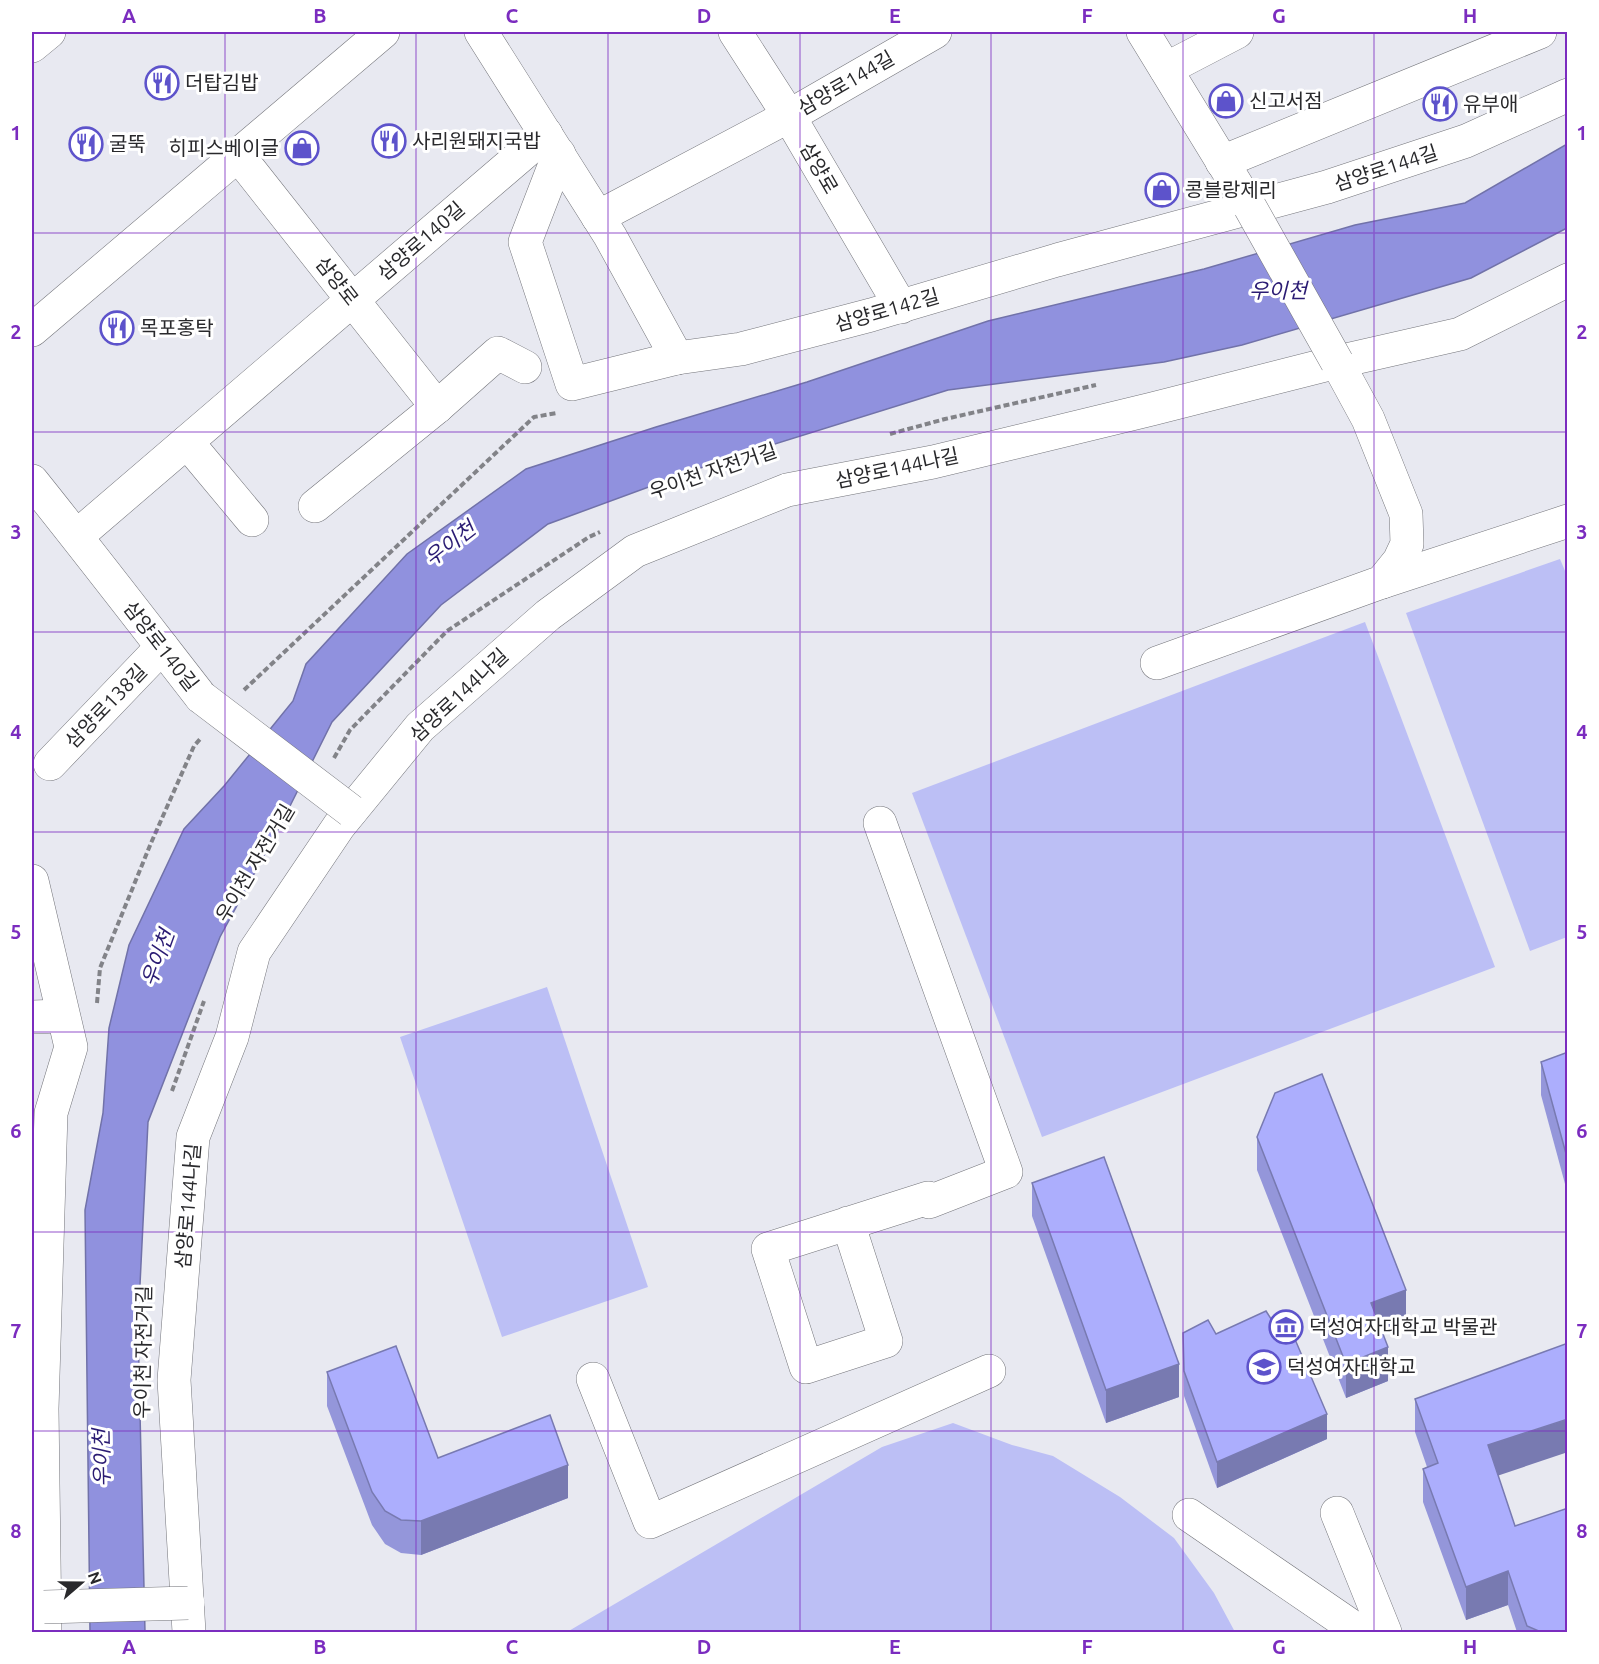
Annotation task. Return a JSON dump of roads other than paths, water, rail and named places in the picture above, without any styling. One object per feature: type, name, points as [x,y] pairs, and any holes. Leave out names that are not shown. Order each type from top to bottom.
[{"type":"street","points":[[32,46],[49,32]]},
{"type":"street","points":[[32,330],[383,32]]},
{"type":"street","points":[[481,32],[610,236],[677,358]]},
{"type":"street","name":"삼양로","points":[[735,32],[789,116],[901,307]]},
{"type":"street","name":"삼양로144길","points":[[789,116],[935,32]]},
{"type":"street","points":[[1143,32],[1250,207],[1368,419],[1406,514],[1407,544],[1399,561],[1382,582]]},
{"type":"street","points":[[1166,69],[1237,32]]},
{"type":"street","points":[[1222,162],[1540,32]]},
{"type":"street","name":"삼양로144길","points":[[1250,207],[1327,187],[1466,141],[1568,95]]},
{"type":"street","points":[[598,217],[789,116]]},
{"type":"street","name":"삼양로140길","points":[[77,536],[352,300],[553,144]]},
{"type":"street","name":"삼양로142길","points":[[553,144],[525,242],[572,384],[677,358],[741,349],[901,307],[1058,260],[1250,207]]},
{"type":"street","name":"삼양로","points":[[238,155],[437,407]]},
{"type":"street","name":"삼양로144나길","points":[[189,1618],[174,1380],[193,1137],[232,1037],[254,952],[332,836],[420,727],[548,615],[635,551],[787,490],[933,462],[1337,362],[1460,334],[1568,280]]},
{"type":"street","points":[[315,506],[437,407],[498,353],[525,367]]},
{"type":"street","points":[[187,442],[252,520]]},
{"type":"street","name":"삼양로140길","points":[[32,481],[201,698],[351,811]]},
{"type":"street","points":[[1157,663],[1382,582],[1568,521]]},
{"type":"street","name":"삼양로138길","points":[[50,764],[162,647]]},
{"type":"street","points":[[848,1223],[886,1341],[806,1367],[768,1249],[848,1223],[928,1200],[1006,1172],[880,823]]},
{"type":"street","points":[[32,881],[47,1016],[71,1047],[51,1113],[42,1409],[40,1616],[189,1618]]},
{"type":"street","points":[[592,1379],[650,1522],[989,1371]]},
{"type":"street","points":[[1337,1513],[1384,1632]]},
{"type":"street","points":[[1189,1515],[1360,1632]]},
{"type":"water","name":"우이천","points":[[1567,144],[1567,228],[1471,278],[1242,345],[1164,362],[948,390],[714,463],[548,524],[441,605],[332,722],[279,828],[220,937],[148,1122],[138,1325],[145,1632],[90,1632],[85,1210],[103,1113],[109,1028],[129,945],[184,829],[224,786],[293,701],[306,664],[407,554],[526,469],[807,382],[988,321],[1204,269],[1355,225],[1465,203]]},
{"type":"place","name":"더탑김밥","points":[[162,83]]},
{"type":"place","name":"신고서점","points":[[1226,101]]},
{"type":"place","name":"유부애","points":[[1440,104]]},
{"type":"place","name":"사리원돼지국밥","points":[[389,141]]},
{"type":"place","name":"굴뚝","points":[[86,144]]},
{"type":"place","name":"히피스베이글","points":[[302,148]]},
{"type":"place","name":"콩블랑제리","points":[[1162,190]]},
{"type":"place","name":"목포홍탁","points":[[117,328]]},
{"type":"place","name":"덕성여자대학교 박물관","points":[[1286,1327]]},
{"type":"place","name":"덕성여자대학교","points":[[1264,1367]]}]
